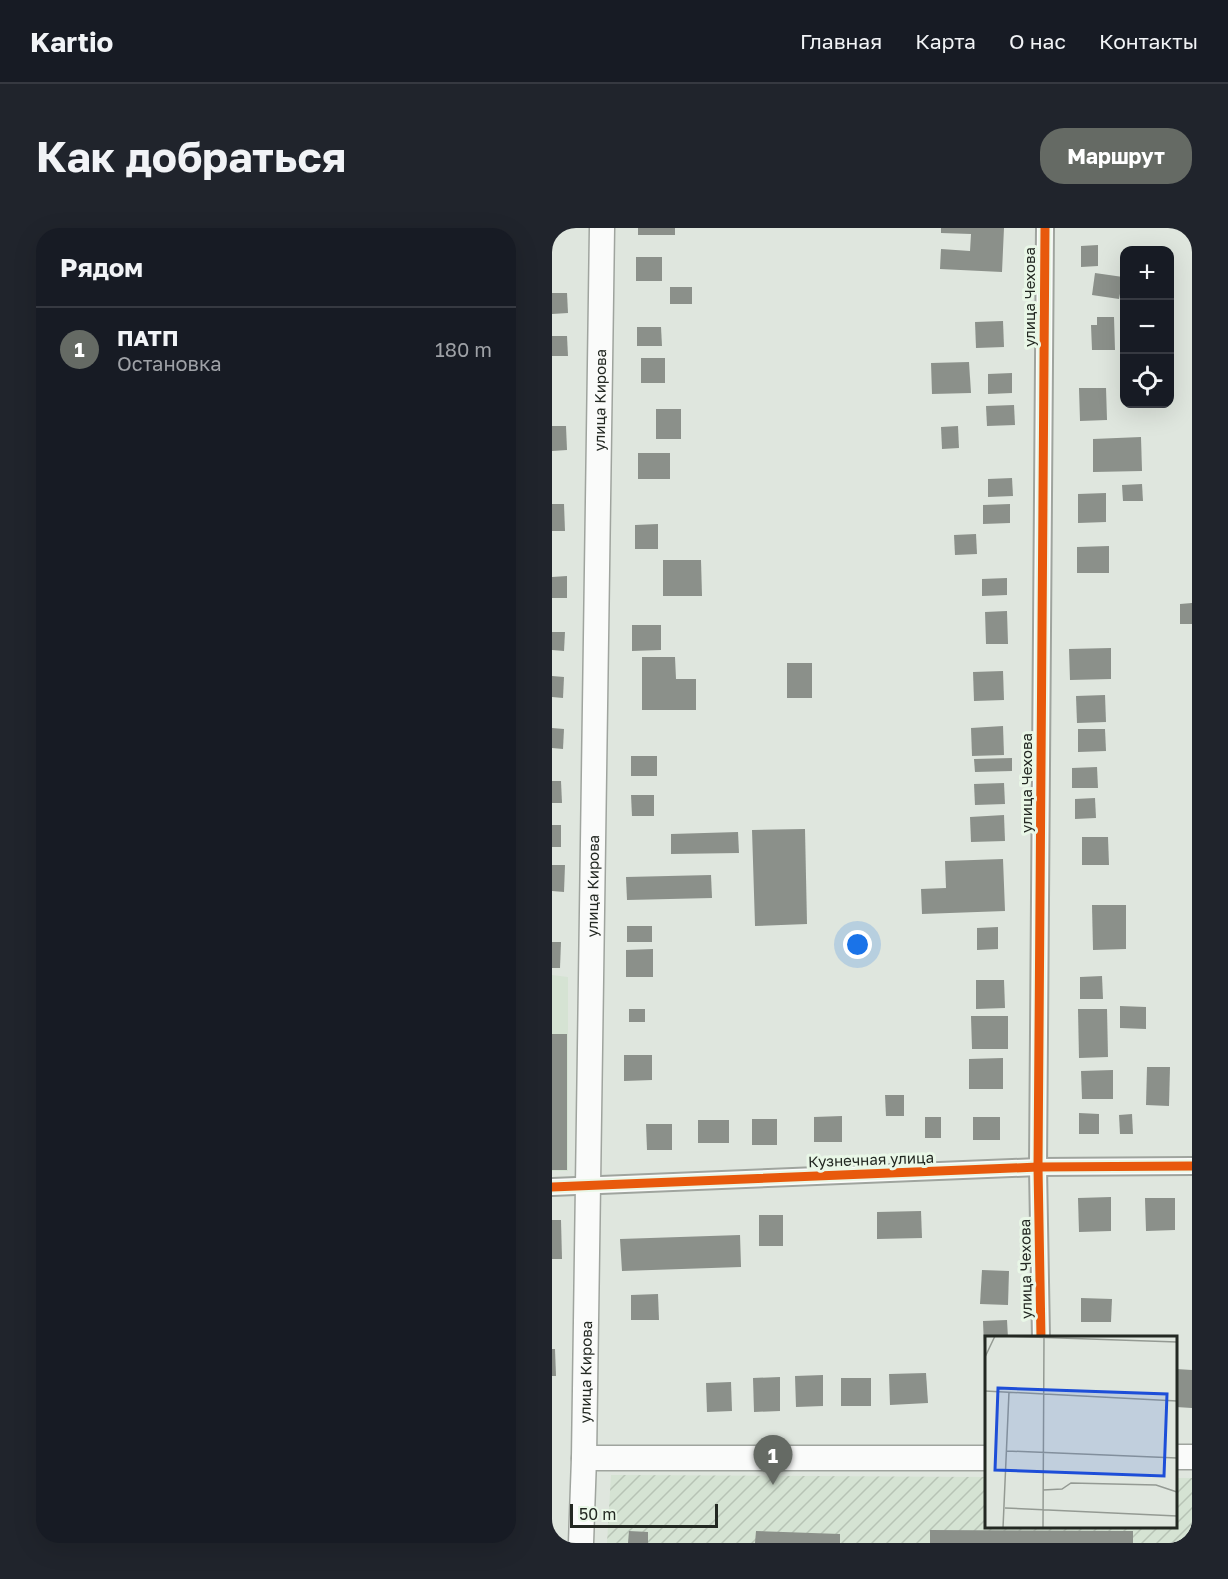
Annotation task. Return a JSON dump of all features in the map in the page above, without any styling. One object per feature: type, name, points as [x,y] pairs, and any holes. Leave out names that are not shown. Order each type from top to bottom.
[{"type":"main road","name":"улица Кирова","points":[[581,1543],[602,228]]},
{"type":"main road","points":[[584,1458],[985,1458]]},
{"type":"street","name":"улица Чехова","points":[[1041,1336],[1038,1167],[1045,228]]},
{"type":"street","name":"Кузнечная улица","points":[[552,1187],[1038,1167],[1192,1166]]},
{"type":"shaded area","points":[[552,975],[568,977],[568,1171],[552,1171]]},
{"type":"shaded area","points":[[611,1475],[985,1477],[985,1528],[1177,1528],[1177,1478],[1192,1478],[1192,1543],[607,1543]]},
{"type":"building","points":[[638,228],[675,228],[675,235],[638,235]]},
{"type":"building","points":[[941,228],[1004,228],[1002,272],[940,269],[941,249],[970,251],[971,234],[941,233]]},
{"type":"building","points":[[1098,245],[1098,266],[1081,267],[1081,246]]},
{"type":"building","points":[[636,257],[662,257],[662,281],[636,281]]},
{"type":"building","points":[[1095,273],[1120,277],[1119,299],[1092,295]]},
{"type":"building","points":[[670,287],[692,287],[692,304],[670,304]]},
{"type":"building","points":[[552,293],[567,293],[568,313],[552,314]]},
{"type":"building","points":[[1097,317],[1114,317],[1115,350],[1092,350],[1091,325],[1097,325]]},
{"type":"building","points":[[1003,321],[1004,347],[976,348],[975,322]]},
{"type":"building","points":[[637,327],[661,327],[662,346],[637,346]]},
{"type":"building","points":[[552,336],[567,336],[568,356],[552,356]]},
{"type":"building","points":[[641,358],[665,358],[665,383],[641,383]]},
{"type":"building","points":[[969,362],[971,393],[932,394],[931,363]]},
{"type":"building","points":[[1012,373],[1012,393],[988,394],[988,374]]},
{"type":"building","points":[[1079,388],[1106,388],[1107,420],[1080,421]]},
{"type":"building","points":[[1014,405],[1015,425],[987,426],[986,406]]},
{"type":"building","points":[[656,409],[681,409],[681,439],[656,439]]},
{"type":"building","points":[[552,426],[566,426],[567,450],[552,451]]},
{"type":"building","points":[[958,426],[959,448],[942,449],[941,427]]},
{"type":"building","points":[[1141,437],[1142,471],[1093,472],[1093,439]]},
{"type":"building","points":[[638,453],[670,453],[670,479],[638,479]]},
{"type":"building","points":[[1012,478],[1013,496],[988,497],[988,479]]},
{"type":"building","points":[[1142,484],[1143,501],[1123,501],[1122,485]]},
{"type":"building","points":[[1106,493],[1106,522],[1078,523],[1078,494]]},
{"type":"building","points":[[552,504],[564,504],[565,531],[552,531]]},
{"type":"building","points":[[1010,504],[1010,523],[983,524],[983,505]]},
{"type":"building","points":[[658,524],[658,549],[635,549],[635,525]]},
{"type":"building","points":[[976,534],[977,554],[955,555],[954,535]]},
{"type":"building","points":[[1109,546],[1109,573],[1077,573],[1077,547]]},
{"type":"building","points":[[663,560],[701,560],[702,596],[663,596]]},
{"type":"building","points":[[567,576],[567,598],[552,598],[552,577]]},
{"type":"building","points":[[1007,578],[1007,595],[982,596],[982,579]]},
{"type":"building","points":[[1192,603],[1192,624],[1180,624],[1180,604]]},
{"type":"building","points":[[1007,611],[1008,644],[986,644],[985,612]]},
{"type":"building","points":[[632,625],[661,625],[661,650],[632,651]]},
{"type":"building","points":[[552,632],[565,632],[564,651],[552,650]]},
{"type":"building","points":[[1111,648],[1111,679],[1070,680],[1069,649]]},
{"type":"building","points":[[642,657],[675,657],[676,679],[696,679],[696,710],[642,710]]},
{"type":"building","points":[[787,663],[812,663],[812,698],[787,698]]},
{"type":"building","points":[[1003,671],[1004,700],[974,701],[973,672]]},
{"type":"building","points":[[552,676],[564,677],[563,698],[552,697]]},
{"type":"building","points":[[1105,695],[1106,722],[1077,723],[1076,696]]},
{"type":"building","points":[[1003,726],[1004,755],[972,756],[971,728]]},
{"type":"building","points":[[552,728],[564,729],[563,749],[552,748]]},
{"type":"building","points":[[1078,729],[1105,729],[1106,751],[1078,752]]},
{"type":"building","points":[[631,756],[657,756],[657,776],[631,776]]},
{"type":"building","points":[[1012,758],[1012,771],[975,772],[974,759]]},
{"type":"building","points":[[1097,767],[1098,788],[1072,788],[1072,768]]},
{"type":"building","points":[[552,781],[561,781],[562,803],[552,803]]},
{"type":"building","points":[[1004,783],[1005,804],[975,805],[974,784]]},
{"type":"building","points":[[631,795],[654,795],[654,816],[632,816]]},
{"type":"building","points":[[1095,798],[1096,818],[1075,819],[1075,799]]},
{"type":"building","points":[[1004,815],[1005,841],[971,842],[970,817]]},
{"type":"building","points":[[552,825],[561,825],[561,847],[552,847]]},
{"type":"building","points":[[805,829],[807,924],[755,926],[752,830]]},
{"type":"building","points":[[738,832],[739,853],[671,854],[671,834]]},
{"type":"building","points":[[1082,837],[1108,837],[1109,865],[1082,865]]},
{"type":"building","points":[[1003,859],[1005,911],[922,914],[921,889],[946,888],[945,861]]},
{"type":"building","points":[[552,865],[565,865],[564,892],[552,891]]},
{"type":"building","points":[[711,875],[712,898],[627,900],[626,877]]},
{"type":"building","points":[[1092,905],[1126,905],[1126,949],[1093,950]]},
{"type":"building","points":[[627,926],[652,926],[652,942],[627,942]]},
{"type":"building","points":[[998,927],[998,949],[977,950],[977,928]]},
{"type":"building","points":[[552,942],[561,942],[560,968],[552,968]]},
{"type":"building","points":[[653,949],[653,977],[626,977],[626,950]]},
{"type":"building","points":[[1102,976],[1103,999],[1080,999],[1080,977]]},
{"type":"building","points":[[976,980],[1004,980],[1005,1008],[976,1009]]},
{"type":"building","points":[[1120,1006],[1146,1007],[1146,1029],[1120,1028]]},
{"type":"building","points":[[629,1009],[645,1009],[645,1022],[629,1022]]},
{"type":"building","points":[[1078,1009],[1107,1009],[1108,1057],[1079,1058]]},
{"type":"building","points":[[971,1016],[1008,1016],[1008,1049],[972,1049]]},
{"type":"building","points":[[552,1034],[567,1034],[567,1170],[552,1170]]},
{"type":"building","points":[[624,1055],[652,1055],[652,1080],[624,1081]]},
{"type":"building","points":[[1003,1058],[1003,1089],[969,1089],[969,1059]]},
{"type":"building","points":[[1147,1067],[1170,1067],[1169,1106],[1146,1105]]},
{"type":"building","points":[[1113,1070],[1113,1099],[1082,1099],[1081,1071]]},
{"type":"building","points":[[885,1095],[904,1095],[904,1116],[886,1116]]},
{"type":"building","points":[[1079,1113],[1099,1114],[1099,1134],[1079,1134]]},
{"type":"building","points":[[1132,1114],[1133,1134],[1120,1134],[1119,1115]]},
{"type":"building","points":[[842,1116],[842,1142],[814,1142],[814,1117]]},
{"type":"building","points":[[925,1117],[941,1117],[941,1138],[925,1138]]},
{"type":"building","points":[[973,1117],[1000,1117],[1000,1140],[973,1140]]},
{"type":"building","points":[[752,1119],[777,1119],[777,1145],[752,1145]]},
{"type":"building","points":[[698,1120],[729,1120],[729,1143],[698,1143]]},
{"type":"building","points":[[646,1124],[672,1124],[672,1150],[647,1150]]},
{"type":"building","points":[[1111,1197],[1111,1231],[1079,1232],[1078,1198]]},
{"type":"building","points":[[1145,1198],[1175,1198],[1175,1230],[1146,1231]]},
{"type":"building","points":[[921,1211],[922,1238],[877,1239],[877,1212]]},
{"type":"building","points":[[759,1215],[783,1215],[783,1246],[759,1246]]},
{"type":"building","points":[[552,1220],[561,1220],[562,1259],[552,1259]]},
{"type":"building","points":[[740,1235],[741,1267],[622,1271],[620,1239]]},
{"type":"building","points":[[982,1270],[1009,1271],[1008,1305],[980,1304]]},
{"type":"building","points":[[658,1294],[659,1320],[631,1320],[631,1295]]},
{"type":"building","points":[[1081,1298],[1112,1299],[1111,1322],[1081,1322]]},
{"type":"building","points":[[1007,1320],[1008,1336],[985,1336],[984,1347],[983,1321]]},
{"type":"building","points":[[552,1349],[555,1349],[556,1376],[552,1376]]},
{"type":"building","points":[[1177,1369],[1192,1370],[1192,1408],[1177,1407]]},
{"type":"building","points":[[926,1373],[928,1403],[890,1405],[889,1374]]},
{"type":"building","points":[[823,1375],[823,1406],[796,1407],[795,1376]]},
{"type":"building","points":[[780,1377],[780,1411],[754,1412],[753,1378]]},
{"type":"building","points":[[841,1378],[871,1378],[871,1406],[841,1406]]},
{"type":"building","points":[[731,1382],[732,1411],[707,1412],[706,1383]]},
{"type":"building","points":[[930,1530],[1133,1531],[1133,1543],[930,1543]]},
{"type":"building","points":[[629,1531],[648,1532],[648,1543],[628,1543]]},
{"type":"building","points":[[756,1531],[840,1534],[840,1543],[755,1543]]},
{"type":"cycle path","points":[[1041,1336],[1038,1167],[1045,228]]},
{"type":"cycle path","points":[[552,1187],[1038,1167],[1192,1166]]},
{"type":"place","name":"ПАТП","points":[[773,1485]]}]
